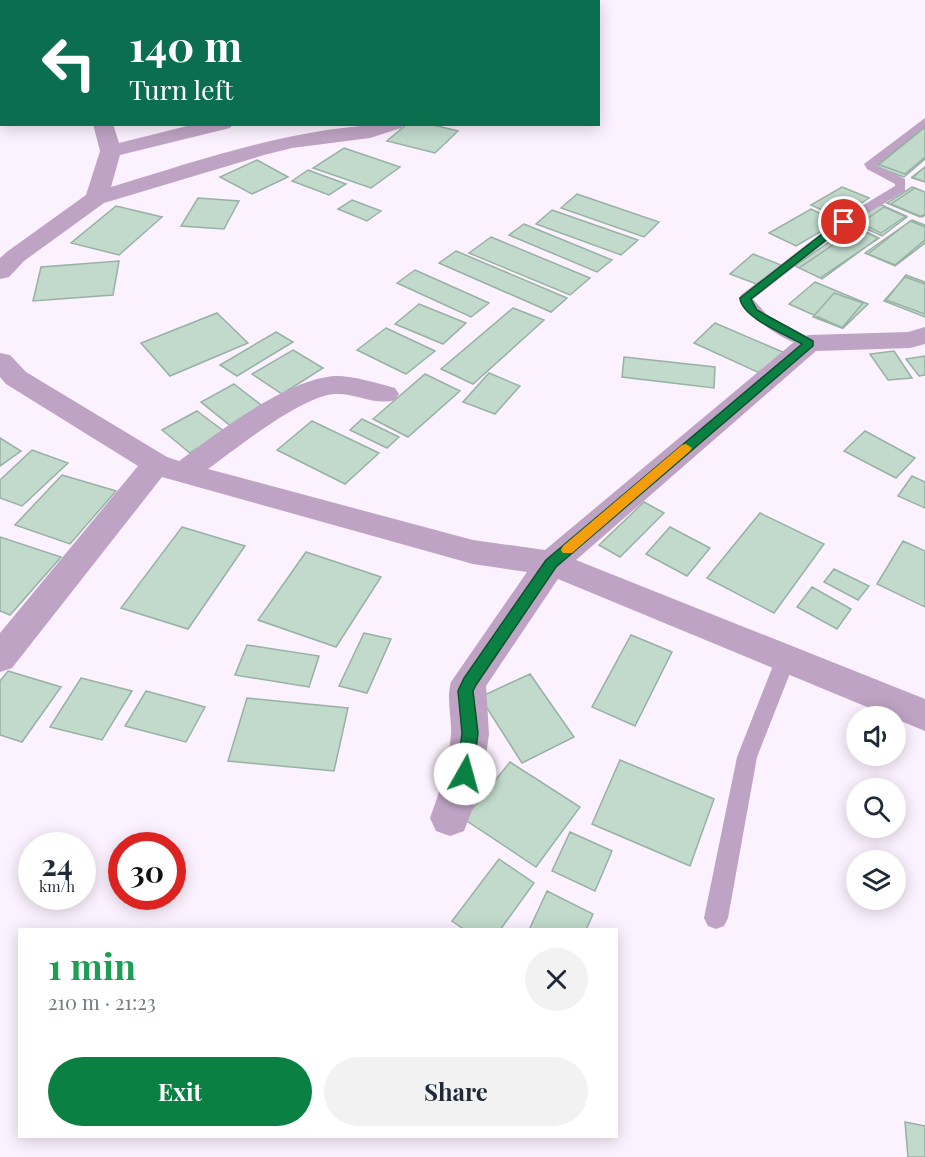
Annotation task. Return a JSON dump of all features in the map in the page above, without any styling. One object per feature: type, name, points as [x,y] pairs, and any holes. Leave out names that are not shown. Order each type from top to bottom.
[{"type":"street","points":[[96,198],[111,151],[104,126]]},
{"type":"street","points":[[111,151],[215,126]]},
{"type":"street","points":[[5,261],[96,198],[258,150],[292,142],[370,132],[388,126]]},
{"type":"street","points":[[450,818],[465,774],[470,733],[466,691],[469,682],[551,563],[809,343],[910,340],[925,335]]},
{"type":"street","points":[[0,361],[16,378],[170,468],[473,552],[551,563],[925,715]]},
{"type":"street","points":[[0,658],[170,468],[215,448],[310,390],[336,385],[385,394]]},
{"type":"lane","points":[[809,343],[753,313],[746,304],[746,298],[844,222],[901,188],[901,182],[897,178],[870,165],[925,121]]},
{"type":"lane","points":[[716,918],[747,757],[786,658]]},
{"type":"building","points":[[405,126],[437,126],[458,131],[435,153],[387,141]]},
{"type":"building","points":[[925,126],[925,157],[905,174],[877,164]]},
{"type":"building","points":[[925,127],[925,159],[904,177],[876,167]]},
{"type":"building","points":[[344,148],[400,167],[371,188],[313,168]]},
{"type":"building","points":[[257,160],[288,177],[252,194],[220,177]]},
{"type":"building","points":[[925,167],[925,182],[912,178]]},
{"type":"building","points":[[925,167],[925,182],[912,177]]},
{"type":"building","points":[[308,170],[346,184],[329,195],[292,181]]},
{"type":"building","points":[[842,187],[869,198],[839,218],[811,205]]},
{"type":"building","points":[[912,187],[925,192],[925,214],[920,217],[887,203]]},
{"type":"building","points":[[915,188],[925,192],[925,215],[922,217],[891,204]]},
{"type":"building","points":[[577,194],[659,222],[644,237],[561,208]]},
{"type":"building","points":[[198,198],[239,201],[224,229],[181,226]]},
{"type":"building","points":[[352,200],[381,211],[367,221],[338,209]]},
{"type":"building","points":[[877,203],[906,216],[881,233],[852,219]]},
{"type":"building","points":[[116,206],[162,217],[119,255],[71,243]]},
{"type":"building","points":[[884,207],[907,217],[882,236],[858,225]]},
{"type":"building","points":[[811,209],[837,222],[796,246],[769,233]]},
{"type":"building","points":[[552,210],[638,240],[621,255],[536,224]]},
{"type":"building","points":[[912,220],[925,225],[925,243],[895,266],[865,253]]},
{"type":"building","points":[[910,221],[925,227],[925,240],[895,265],[868,254]]},
{"type":"building","points":[[524,224],[612,260],[597,272],[509,235]]},
{"type":"building","points":[[852,226],[878,238],[822,279],[795,266]]},
{"type":"building","points":[[858,228],[879,238],[820,278],[799,268]]},
{"type":"building","points":[[491,237],[590,278],[570,295],[469,253]]},
{"type":"building","points":[[456,251],[567,298],[551,312],[439,263]]},
{"type":"building","points":[[753,254],[781,265],[759,285],[730,274]]},
{"type":"building","points":[[119,261],[113,295],[33,301],[41,267]]},
{"type":"building","points":[[415,270],[489,303],[471,317],[397,283]]},
{"type":"building","points":[[906,275],[925,282],[925,314],[886,300]]},
{"type":"building","points":[[905,277],[925,284],[925,317],[884,301]]},
{"type":"building","points":[[815,282],[868,304],[843,328],[789,304]]},
{"type":"building","points":[[834,293],[863,303],[842,328],[813,317]]},
{"type":"building","points":[[419,304],[466,323],[443,344],[395,324]]},
{"type":"building","points":[[513,308],[544,320],[473,384],[441,369]]},
{"type":"building","points":[[217,313],[248,343],[170,376],[141,343]]},
{"type":"building","points":[[715,323],[785,353],[764,375],[694,343]]},
{"type":"building","points":[[386,328],[435,351],[406,374],[357,350]]},
{"type":"building","points":[[276,332],[293,342],[237,376],[220,365]]},
{"type":"building","points":[[293,350],[323,368],[282,394],[252,374]]},
{"type":"building","points":[[894,351],[912,378],[888,380],[870,354]]},
{"type":"building","points":[[925,356],[925,375],[919,376],[906,359]]},
{"type":"building","points":[[624,357],[715,367],[714,388],[622,377]]},
{"type":"building","points":[[489,373],[520,386],[495,414],[463,402]]},
{"type":"building","points":[[425,374],[460,391],[408,437],[373,419]]},
{"type":"building","points":[[234,384],[265,408],[232,427],[201,402]]},
{"type":"building","points":[[197,411],[225,432],[190,453],[162,430]]},
{"type":"building","points":[[362,419],[399,437],[387,448],[350,430]]},
{"type":"building","points":[[312,421],[379,453],[345,484],[277,450]]},
{"type":"building","points":[[865,431],[915,458],[896,478],[844,451]]},
{"type":"building","points":[[0,438],[21,451],[0,466]]},
{"type":"building","points":[[32,450],[68,463],[22,506],[0,498],[0,480]]},
{"type":"building","points":[[62,475],[116,491],[70,544],[15,525]]},
{"type":"building","points":[[912,476],[925,482],[925,508],[898,496]]},
{"type":"building","points":[[644,502],[664,513],[620,557],[599,545]]},
{"type":"building","points":[[760,513],[824,544],[774,613],[707,578]]},
{"type":"building","points":[[182,527],[245,546],[188,629],[121,608]]},
{"type":"building","points":[[670,527],[710,548],[687,576],[646,554]]},
{"type":"building","points":[[0,537],[61,557],[10,615],[0,611]]},
{"type":"building","points":[[903,541],[925,551],[925,607],[877,584]]},
{"type":"building","points":[[306,552],[381,577],[336,647],[258,620]]},
{"type":"building","points":[[834,569],[869,586],[858,600],[824,582]]},
{"type":"building","points":[[812,587],[851,609],[837,629],[797,607]]},
{"type":"building","points":[[364,633],[391,639],[367,693],[339,686]]},
{"type":"building","points":[[631,635],[672,652],[635,726],[592,707]]},
{"type":"building","points":[[247,645],[319,656],[309,687],[235,675]]},
{"type":"building","points":[[8,671],[61,687],[22,742],[0,735],[0,681]]},
{"type":"building","points":[[530,674],[574,737],[522,763],[480,697]]},
{"type":"building","points":[[81,678],[132,691],[102,740],[50,727]]},
{"type":"building","points":[[146,691],[205,707],[186,742],[125,726]]},
{"type":"building","points":[[247,698],[348,708],[334,771],[228,761]]},
{"type":"building","points":[[620,760],[714,799],[690,866],[592,824]]},
{"type":"building","points":[[510,762],[580,807],[536,867],[464,819]]},
{"type":"building","points":[[570,832],[612,851],[595,891],[552,871]]},
{"type":"building","points":[[499,859],[534,883],[501,928],[462,928],[452,921]]},
{"type":"building","points":[[547,891],[593,914],[587,928],[530,928]]},
{"type":"building","points":[[905,1122],[925,1126],[925,1157],[908,1157]]},
{"type":"slow traffic","points":[[567,550],[686,448]]},
{"type":"route","points":[[465,774],[470,733],[466,691],[469,682],[551,563],[809,343],[753,313],[746,304],[746,298],[844,222]]}]
